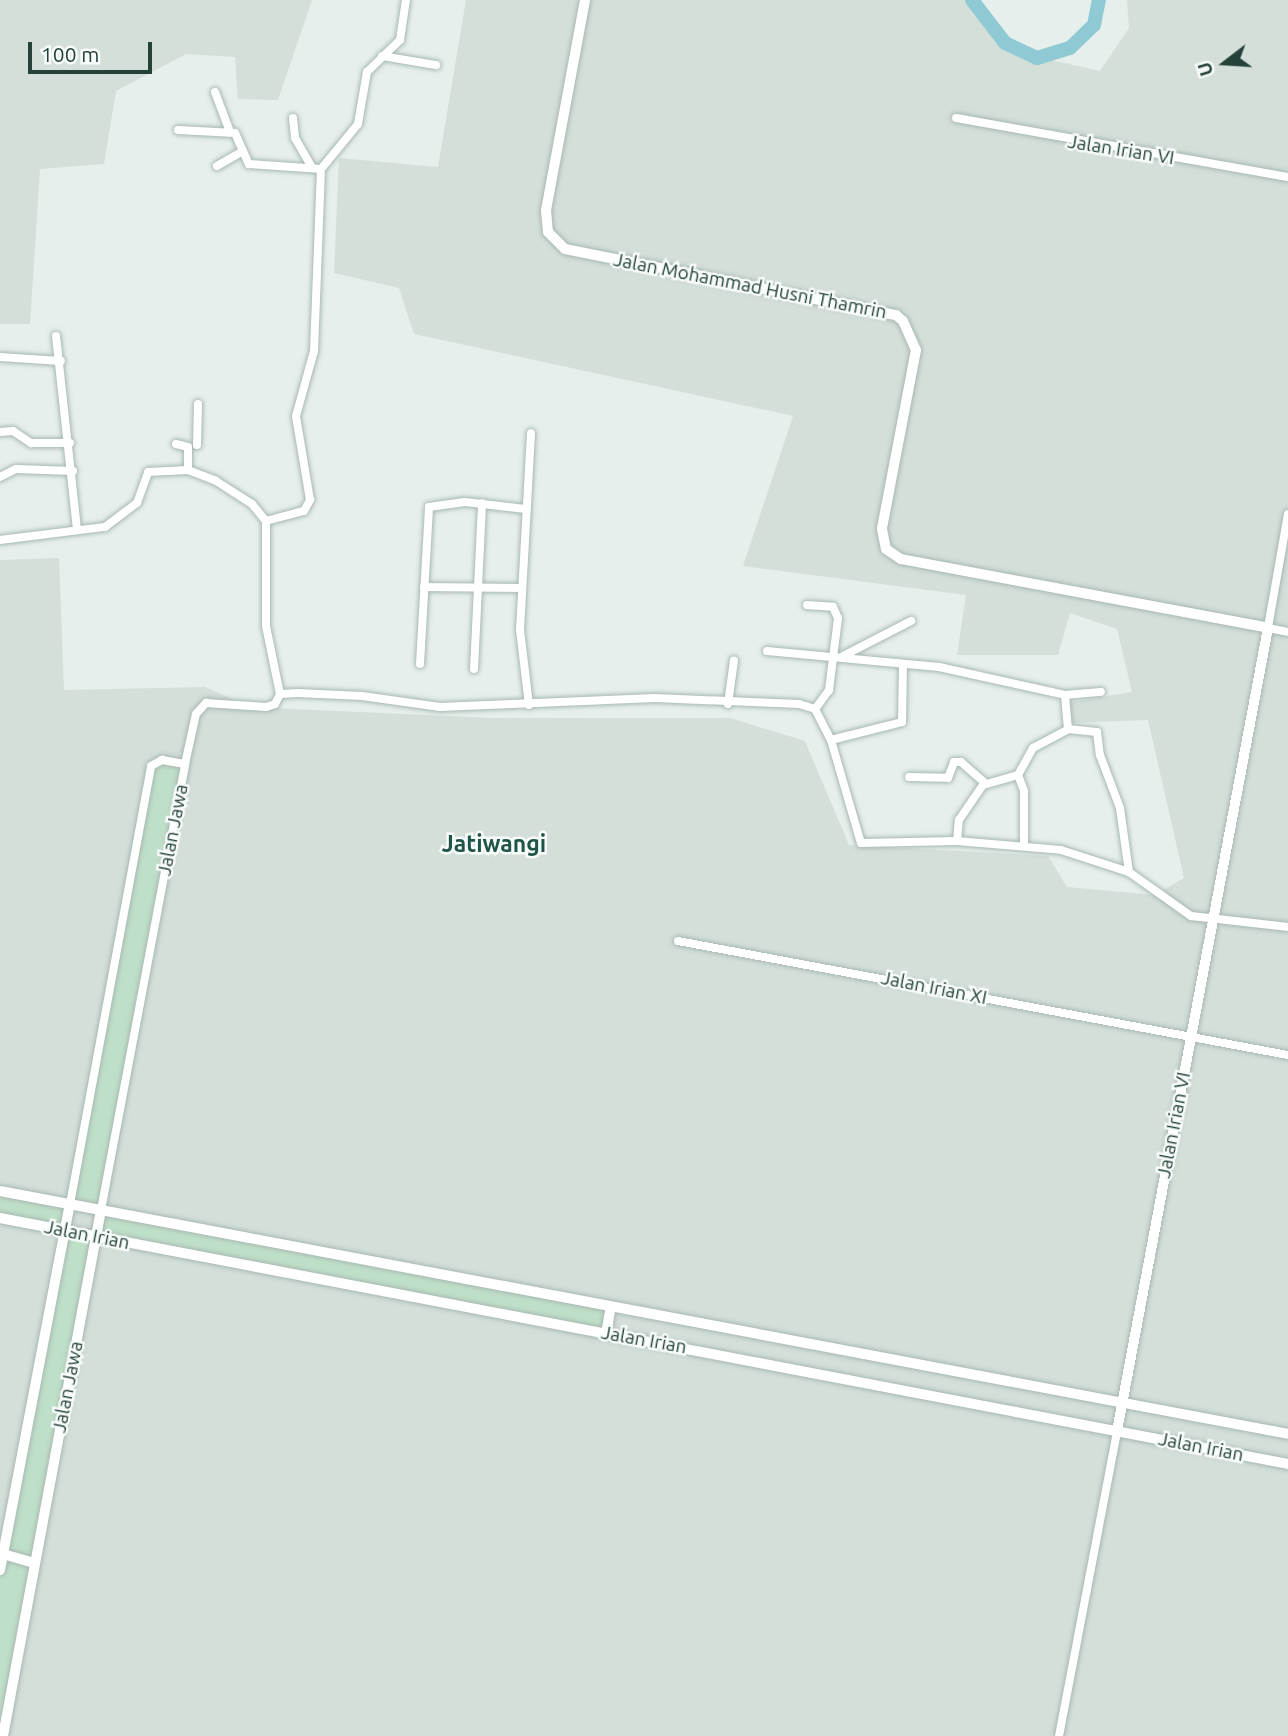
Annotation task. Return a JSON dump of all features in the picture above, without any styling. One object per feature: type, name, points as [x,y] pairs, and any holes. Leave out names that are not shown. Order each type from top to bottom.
[{"type":"street","points":[[316,169],[358,124],[367,72],[400,40],[406,0]]},
{"type":"street","name":"Jalan Mohammad Husni Thamrin","points":[[584,0],[550,183],[545,216],[548,232],[565,249],[896,315],[903,321],[916,350],[882,529],[886,550],[901,559],[1268,628]]},
{"type":"street","points":[[382,56],[436,65]]},
{"type":"street","points":[[215,92],[230,132]]},
{"type":"street","points":[[266,521],[304,511],[310,500],[296,416],[314,351],[316,169],[295,138],[293,118]]},
{"type":"street","name":"Jalan Irian VI","points":[[956,118],[1288,177]]},
{"type":"street","points":[[178,130],[230,132],[239,136],[249,164],[316,169]]},
{"type":"street","points":[[217,166],[243,151]]},
{"type":"street","points":[[56,336],[70,443],[77,529]]},
{"type":"street","points":[[0,357],[61,361]]},
{"type":"street","points":[[188,470],[196,445],[198,404]]},
{"type":"street","points":[[0,432],[13,431],[31,443],[70,443]]},
{"type":"street","points":[[529,705],[520,630],[531,433]]},
{"type":"street","points":[[176,444],[196,445]]},
{"type":"street","points":[[0,477],[16,469],[73,471]]},
{"type":"street","points":[[0,540],[105,527],[122,517],[137,503],[148,472],[188,470],[252,503],[266,521],[267,626],[280,694],[275,704],[266,708],[217,702],[200,706],[185,764]]},
{"type":"street","points":[[420,664],[429,507],[435,503],[482,503],[526,509]]},
{"type":"street","points":[[474,668],[482,503]]},
{"type":"street","name":"Jalan Irian VI","points":[[1059,1736],[1214,921],[1288,514]]},
{"type":"street","points":[[424,587],[521,588]]},
{"type":"street","points":[[807,605],[836,610],[838,657],[829,690],[815,709]]},
{"type":"street","points":[[838,657],[911,621]]},
{"type":"street","points":[[1268,628],[1288,632]]},
{"type":"street","points":[[767,651],[956,670],[1065,695],[1101,692]]},
{"type":"street","points":[[728,704],[734,660]]},
{"type":"street","points":[[831,740],[902,722],[902,666]]},
{"type":"street","points":[[280,694],[362,696],[440,707],[655,698],[728,704],[799,704],[815,709],[831,740],[861,843],[957,841],[1024,846],[1082,855],[1129,872],[1185,914],[1214,921],[1288,927]]},
{"type":"street","points":[[1065,695],[1068,729]]},
{"type":"street","points":[[957,841],[959,820],[986,784],[1018,775],[1033,748],[1068,729],[1097,732],[1100,755],[1120,808],[1129,872]]},
{"type":"street","name":"Jalan Jawa","points":[[0,1570],[151,766],[162,760],[185,764],[3,1736]]},
{"type":"street","points":[[909,777],[948,778],[954,762],[961,762],[986,784]]},
{"type":"street","points":[[1018,775],[1024,790],[1024,846]]},
{"type":"street","name":"Jalan Irian XI","points":[[678,941],[1288,1055]]},
{"type":"street","name":"Jalan Irian","points":[[0,1191],[1288,1434]]},
{"type":"street","name":"Jalan Irian","points":[[0,1218],[1288,1464]]},
{"type":"street","points":[[606,1334],[611,1306]]},
{"type":"street","points":[[3,1554],[34,1563]]},
{"type":"shaded area","points":[[0,0],[312,0],[278,100],[238,99],[235,57],[186,54],[116,91],[104,164],[40,169],[30,324],[0,324]]},
{"type":"shaded area","points":[[466,0],[965,0],[1006,50],[1100,71],[1129,28],[1127,0],[1288,0],[1288,1736],[0,1736],[0,560],[59,558],[64,690],[205,687],[251,707],[493,718],[730,718],[805,741],[849,845],[1048,856],[1067,887],[1155,895],[1184,878],[1148,720],[1067,723],[1065,703],[1132,692],[1117,629],[1070,613],[1058,655],[957,655],[966,595],[743,566],[793,416],[414,334],[399,288],[334,273],[339,158],[438,167]]},
{"type":"green space","points":[[155,761],[185,764],[101,1210],[70,1204],[65,1230],[97,1237],[0,1736],[0,1570],[64,1230],[0,1218],[0,1191],[69,1204]]},
{"type":"green space","points":[[101,1210],[611,1306],[606,1334],[97,1237]]},
{"type":"waterway","points":[[972,0],[1005,43],[1037,58],[1070,48],[1094,25],[1099,0]]},
{"type":"district","name":"Jatiwangi","points":[[494,844]]}]
